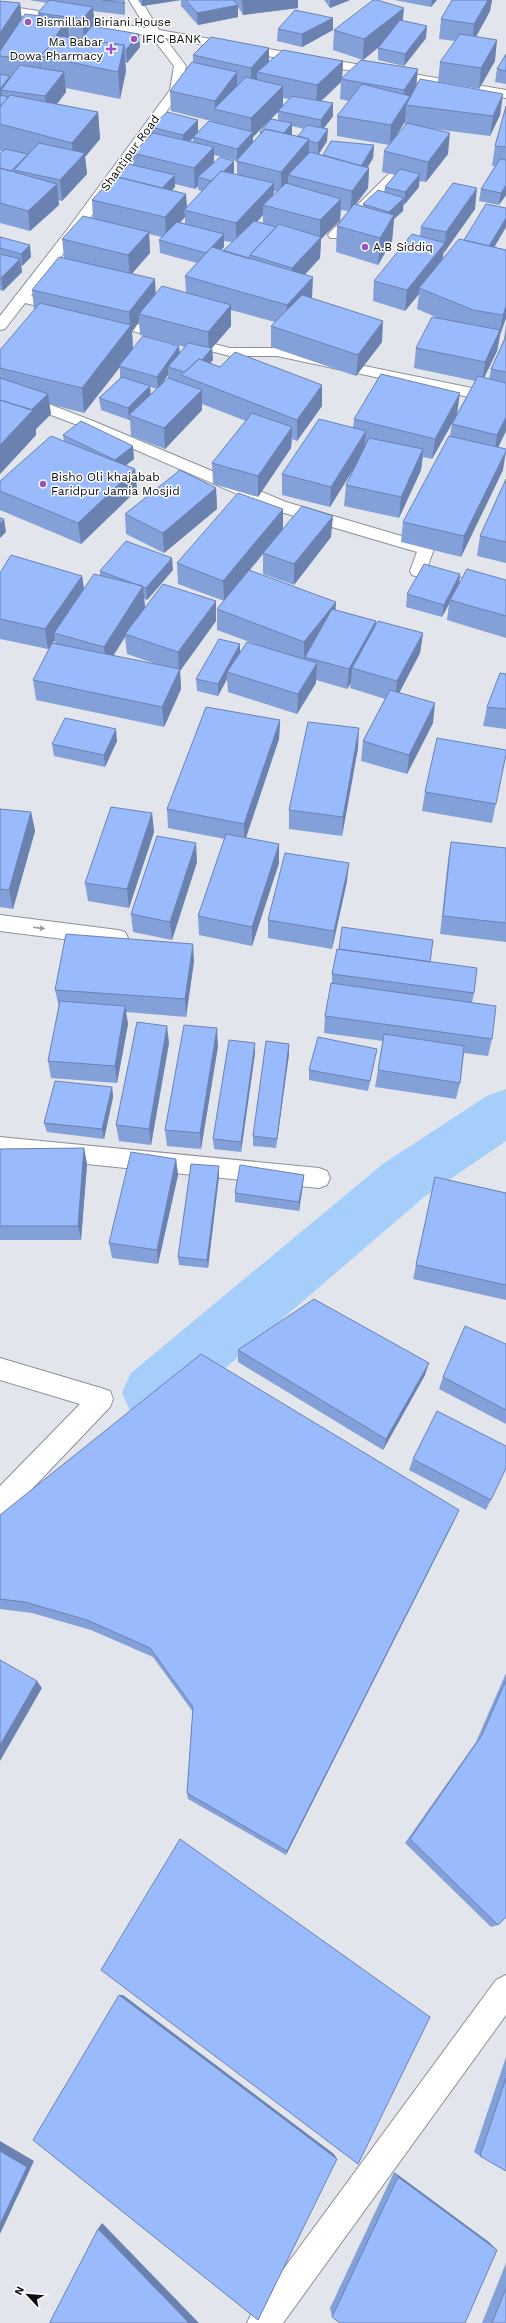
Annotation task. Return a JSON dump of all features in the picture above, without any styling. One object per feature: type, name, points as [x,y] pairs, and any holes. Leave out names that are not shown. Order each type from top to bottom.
[{"type":"street","name":"Shantipur Road","points":[[0,326],[176,90],[180,66],[155,33],[135,0]]},
{"type":"street","points":[[0,9],[155,33],[506,94]]},
{"type":"street","points":[[445,98],[450,85]]},
{"type":"street","points":[[336,235],[400,173],[412,155]]},
{"type":"street","points":[[21,298],[75,312]]},
{"type":"street","points":[[91,316],[230,352],[277,352],[506,400]]},
{"type":"street","points":[[0,392],[15,396],[88,424],[280,506],[426,549],[418,571],[506,597]]},
{"type":"street","points":[[0,923],[118,938]]},
{"type":"street","points":[[0,1146],[319,1178]]},
{"type":"street","points":[[0,1369],[101,1399],[0,1504]]},
{"type":"street","points":[[263,2323],[506,1990]]},
{"type":"building","points":[[49,0],[93,7],[82,19],[38,13]]},
{"type":"building","points":[[102,0],[123,0],[125,3]]},
{"type":"building","points":[[186,0],[233,0],[238,5],[197,13]]},
{"type":"building","points":[[373,0],[404,8],[364,39],[334,30]]},
{"type":"building","points":[[452,0],[488,0],[474,24],[441,19]]},
{"type":"building","points":[[0,1],[20,3],[0,33]]},
{"type":"building","points":[[295,10],[333,18],[302,34],[278,29]]},
{"type":"building","points":[[25,14],[67,19],[48,48],[40,56],[39,60],[0,56],[0,51]]},
{"type":"building","points":[[400,20],[427,26],[405,54],[378,48]]},
{"type":"building","points":[[92,26],[139,34],[125,50],[124,45],[81,39]]},
{"type":"building","points":[[460,34],[497,40],[481,68],[440,62]]},
{"type":"building","points":[[59,36],[124,45],[118,72],[40,56]]},
{"type":"building","points":[[211,37],[269,48],[251,68],[193,55]]},
{"type":"building","points":[[283,50],[343,61],[317,85],[257,72]]},
{"type":"building","points":[[506,54],[506,71],[497,69]]},
{"type":"building","points":[[361,60],[418,69],[404,90],[341,79]]},
{"type":"building","points":[[192,62],[237,72],[215,101],[170,91]]},
{"type":"building","points":[[20,65],[64,72],[45,96],[1,90]]},
{"type":"building","points":[[0,74],[10,76],[0,89]]},
{"type":"building","points":[[246,77],[283,86],[251,118],[214,109]]},
{"type":"building","points":[[420,79],[503,94],[493,116],[406,105]]},
{"type":"building","points":[[362,84],[410,96],[391,125],[337,116]]},
{"type":"building","points":[[0,95],[9,97],[0,106]]},
{"type":"building","points":[[10,95],[98,112],[72,143],[0,124],[0,107]]},
{"type":"building","points":[[292,96],[333,103],[321,120],[278,111]]},
{"type":"building","points":[[506,106],[506,147],[495,146]]},
{"type":"building","points":[[167,112],[198,120],[183,135],[151,127]]},
{"type":"building","points":[[271,119],[292,123],[284,133],[265,129],[262,133],[260,132]]},
{"type":"building","points":[[209,121],[253,132],[237,149],[193,137]]},
{"type":"building","points":[[407,123],[450,133],[428,162],[384,151]]},
{"type":"building","points":[[307,125],[328,129],[318,143],[298,136]]},
{"type":"building","points":[[265,129],[309,139],[281,172],[236,161]]},
{"type":"building","points":[[153,133],[214,147],[194,168],[133,153]]},
{"type":"building","points":[[331,141],[374,145],[361,166],[323,155]]},
{"type":"building","points":[[39,143],[85,153],[60,180],[14,170]]},
{"type":"building","points":[[5,149],[28,154],[11,171],[0,168],[0,154]]},
{"type":"building","points":[[310,152],[369,168],[352,191],[288,175]]},
{"type":"building","points":[[220,157],[234,161],[211,181],[198,177]]},
{"type":"building","points":[[500,159],[506,160],[506,185],[501,193],[481,189]]},
{"type":"building","points":[[129,164],[175,175],[162,188],[117,177]]},
{"type":"building","points":[[0,168],[57,184],[28,211],[0,203]]},
{"type":"building","points":[[400,169],[420,174],[405,192],[385,187]]},
{"type":"building","points":[[221,171],[274,183],[236,223],[184,210]]},
{"type":"building","points":[[114,176],[186,194],[165,217],[92,200]]},
{"type":"building","points":[[286,183],[341,199],[320,220],[263,205]]},
{"type":"building","points":[[453,183],[477,188],[446,232],[421,227]]},
{"type":"building","points":[[378,190],[404,198],[389,212],[363,204]]},
{"type":"building","points":[[354,204],[394,215],[380,238],[337,226]]},
{"type":"building","points":[[486,204],[506,208],[506,218],[489,246],[464,240]]},
{"type":"building","points":[[83,216],[149,232],[128,255],[62,239]]},
{"type":"building","points":[[254,221],[276,227],[250,255],[250,259],[223,251]]},
{"type":"building","points":[[177,222],[224,234],[206,253],[159,240]]},
{"type":"building","points":[[279,224],[321,237],[292,268],[250,255]]},
{"type":"building","points":[[412,234],[445,243],[407,290],[374,281]]},
{"type":"building","points":[[0,237],[30,245],[21,254],[0,248]]},
{"type":"building","points":[[459,239],[506,250],[506,306],[503,315],[473,310],[419,288]]},
{"type":"building","points":[[212,247],[313,277],[287,305],[185,276]]},
{"type":"building","points":[[0,254],[20,259],[1,278],[0,278]]},
{"type":"building","points":[[59,257],[155,279],[129,312],[32,290]]},
{"type":"building","points":[[162,286],[231,305],[208,332],[139,314]]},
{"type":"building","points":[[302,295],[383,321],[358,355],[271,326]]},
{"type":"building","points":[[40,303],[131,325],[82,388],[0,368],[0,350]]},
{"type":"building","points":[[432,317],[500,330],[485,362],[416,348]]},
{"type":"building","points":[[143,336],[179,346],[157,377],[119,366]]},
{"type":"building","points":[[506,336],[506,372],[491,369]]},
{"type":"building","points":[[188,343],[212,348],[202,360],[199,359],[185,372],[168,367]]},
{"type":"building","points":[[235,352],[322,385],[297,420],[181,375],[199,359],[220,367]]},
{"type":"building","points":[[381,374],[460,393],[435,439],[354,419]]},
{"type":"building","points":[[478,376],[506,383],[506,417],[497,435],[452,424]]},
{"type":"building","points":[[122,377],[150,386],[128,408],[99,398]]},
{"type":"building","points":[[0,378],[48,394],[31,410],[0,400]]},
{"type":"building","points":[[168,378],[202,390],[164,428],[129,415]]},
{"type":"building","points":[[0,400],[33,410],[0,445]]},
{"type":"building","points":[[252,413],[292,427],[258,476],[212,463]]},
{"type":"building","points":[[319,419],[366,431],[331,487],[282,474]]},
{"type":"building","points":[[81,421],[133,446],[115,460],[63,435]]},
{"type":"building","points":[[51,436],[135,469],[78,523],[0,491],[0,481]]},
{"type":"building","points":[[449,436],[506,449],[464,536],[403,522]]},
{"type":"building","points":[[369,438],[423,449],[401,497],[346,485]]},
{"type":"building","points":[[180,470],[216,488],[163,533],[125,514]]},
{"type":"building","points":[[506,479],[506,542],[480,536]]},
{"type":"building","points":[[238,493],[283,509],[223,581],[177,563]]},
{"type":"building","points":[[302,506],[333,516],[294,564],[263,553]]},
{"type":"building","points":[[0,518],[4,519],[0,524]]},
{"type":"building","points":[[126,541],[172,558],[146,588],[100,571]]},
{"type":"building","points":[[11,555],[82,576],[45,629],[0,619],[0,573]]},
{"type":"building","points":[[424,564],[460,574],[444,605],[407,594]]},
{"type":"building","points":[[467,569],[506,580],[506,616],[450,600]]},
{"type":"building","points":[[249,570],[336,602],[304,642],[217,609]]},
{"type":"building","points":[[94,574],[143,586],[104,647],[54,633]]},
{"type":"building","points":[[163,584],[216,601],[178,652],[125,634]]},
{"type":"building","points":[[332,609],[376,621],[349,669],[305,657]]},
{"type":"building","points":[[378,621],[423,633],[397,681],[352,668]]},
{"type":"building","points":[[219,639],[240,644],[218,684],[196,679]]},
{"type":"building","points":[[247,642],[317,663],[298,694],[227,672]]},
{"type":"building","points":[[52,643],[180,669],[162,707],[33,680]]},
{"type":"building","points":[[500,673],[506,674],[506,709],[487,707]]},
{"type":"building","points":[[390,690],[435,703],[409,755],[363,741]]},
{"type":"building","points":[[206,707],[280,720],[244,824],[167,809]]},
{"type":"building","points":[[65,718],[116,729],[104,755],[52,744]]},
{"type":"building","points":[[308,722],[359,728],[343,817],[289,810]]},
{"type":"building","points":[[437,738],[506,750],[496,804],[425,792]]},
{"type":"building","points":[[111,807],[152,813],[127,889],[85,883]]},
{"type":"building","points":[[0,809],[31,812],[9,890],[0,889]]},
{"type":"building","points":[[226,834],[279,844],[252,927],[198,916]]},
{"type":"building","points":[[157,836],[196,843],[170,922],[131,914]]},
{"type":"building","points":[[451,842],[506,848],[506,923],[443,916]]},
{"type":"building","points":[[285,853],[349,863],[334,931],[268,920]]},
{"type":"building","points":[[342,927],[433,940],[430,962],[339,949]]},
{"type":"building","points":[[66,934],[193,944],[185,999],[55,990]]},
{"type":"building","points":[[337,949],[477,968],[474,993],[332,974]]},
{"type":"building","points":[[331,983],[496,1006],[492,1039],[325,1016]]},
{"type":"building","points":[[60,1001],[125,1006],[115,1066],[48,1061]]},
{"type":"building","points":[[137,1022],[167,1026],[149,1129],[116,1125]]},
{"type":"building","points":[[184,1025],[217,1028],[200,1133],[165,1130]]},
{"type":"building","points":[[384,1034],[464,1046],[460,1083],[378,1070]]},
{"type":"building","points":[[318,1037],[377,1049],[370,1081],[309,1070]]},
{"type":"building","points":[[229,1040],[255,1043],[241,1142],[213,1139]]},
{"type":"building","points":[[266,1041],[289,1044],[277,1139],[253,1136]]},
{"type":"building","points":[[55,1081],[112,1087],[102,1129],[44,1123]]},
{"type":"building","points":[[84,1148],[78,1226],[0,1226],[0,1149]]},
{"type":"building","points":[[131,1152],[176,1159],[157,1250],[109,1243]]},
{"type":"building","points":[[191,1164],[219,1166],[207,1260],[178,1257]]},
{"type":"building","points":[[240,1165],[304,1175],[299,1202],[235,1193]]},
{"type":"building","points":[[435,1177],[506,1193],[506,1285],[416,1265]]},
{"type":"building","points":[[314,1299],[429,1363],[386,1439],[238,1350]]},
{"type":"building","points":[[465,1326],[506,1344],[506,1410],[443,1377]]},
{"type":"building","points":[[201,1354],[459,1510],[287,1851],[187,1793],[193,1707],[150,1648],[87,1620],[25,1602],[0,1599],[0,1515]]},
{"type":"building","points":[[437,1411],[506,1446],[506,1468],[491,1500],[413,1459]]},
{"type":"building","points":[[0,1660],[37,1681],[0,1745]]},
{"type":"building","points":[[506,1680],[506,1917],[498,1925],[410,1839],[482,1735]]},
{"type":"building","points":[[180,1839],[430,2017],[358,2164],[101,1970]]},
{"type":"building","points":[[119,1995],[337,2159],[258,2320],[33,2140]]},
{"type":"building","points":[[506,2078],[506,2171],[480,2156]]},
{"type":"building","points":[[0,2151],[27,2167],[0,2224]]},
{"type":"building","points":[[398,2177],[497,2250],[465,2323],[340,2323],[332,2317]]},
{"type":"building","points":[[98,2229],[189,2323],[50,2323]]},
{"type":"building","points":[[506,2288],[506,2323],[492,2323]]},
{"type":"waterway","points":[[152,1393],[404,1180],[506,1112]]},
{"type":"place","name":"Bismillah Biriani House","points":[[28,22]]},
{"type":"place","name":"IFIC BANK","points":[[134,39]]},
{"type":"place","name":"Ma Babar Dowa Pharmacy","points":[[111,49]]},
{"type":"place","name":"A.B Siddiq","points":[[365,247]]},
{"type":"place","name":"Bisho Oli khajabab Faridpur Jamia Mosjid","points":[[43,484]]}]
